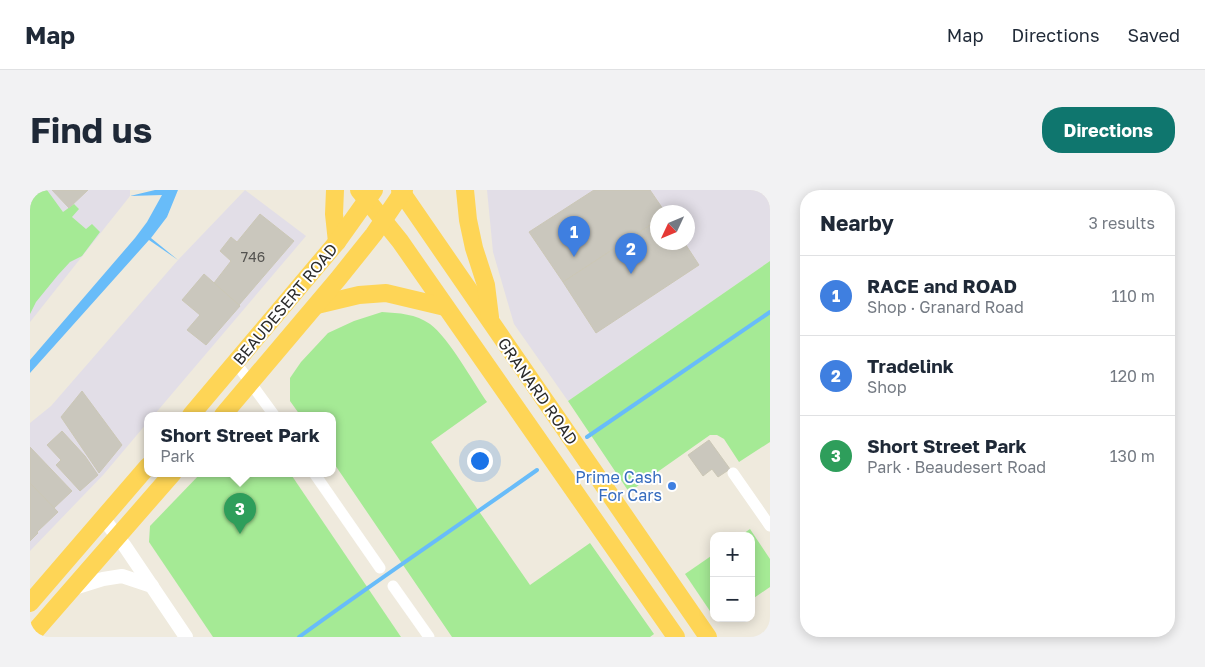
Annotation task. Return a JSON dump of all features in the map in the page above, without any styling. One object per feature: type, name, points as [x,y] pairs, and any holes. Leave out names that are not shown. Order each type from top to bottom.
[{"type":"highway","points":[[335,190],[334,214],[337,242]]},
{"type":"highway","points":[[465,190],[472,239],[486,285],[490,321]]},
{"type":"highway","name":"BEAUDESERT ROAD","points":[[226,412],[317,305],[384,220],[402,191]]},
{"type":"highway","name":"GRANARD ROAD","points":[[402,191],[708,637]]},
{"type":"highway","name":"BEAUDESERT ROAD","points":[[194,412],[337,242],[367,193]]},
{"type":"highway","name":"GRANARD ROAD","points":[[367,193],[676,637]]},
{"type":"highway","points":[[317,305],[359,295],[386,293],[445,307]]},
{"type":"highway","points":[[30,603],[144,471]]},
{"type":"highway","points":[[30,637],[170,477]]},
{"type":"street","points":[[236,362],[272,412]]},
{"type":"street","points":[[733,473],[770,526]]},
{"type":"street","points":[[317,477],[380,568]]},
{"type":"street","points":[[103,518],[186,637]]},
{"type":"street","points":[[71,589],[104,579],[122,576],[152,586]]},
{"type":"street","points":[[393,586],[429,637]]},
{"type":"shaded area","points":[[30,190],[130,190],[130,196],[30,322]]},
{"type":"shaded area","points":[[245,190],[306,236],[157,412],[144,412],[144,427],[104,474],[30,551],[30,423],[51,406],[178,260]]},
{"type":"shaded area","points":[[487,190],[770,190],[770,261],[568,401],[514,324],[493,252]]},
{"type":"green space","points":[[30,190],[47,190],[63,212],[74,204],[79,209],[72,217],[86,229],[92,224],[100,232],[82,256],[70,262],[58,275],[36,302],[30,314]]},
{"type":"green space","points":[[770,261],[770,442],[739,462],[724,439],[717,435],[710,435],[629,492],[568,401]]},
{"type":"green space","points":[[382,312],[413,316],[430,324],[453,350],[487,402],[431,442],[530,585],[590,543],[654,634],[650,637],[452,637],[336,466],[336,412],[298,412],[290,401],[290,378],[301,362],[328,333],[354,321]]},
{"type":"green space","points":[[197,477],[293,477],[401,637],[213,637],[149,542],[150,526]]},
{"type":"green space","points":[[755,536],[770,559],[770,587],[755,597]]},
{"type":"green space","points":[[710,557],[710,611],[685,574]]},
{"type":"water","points":[[155,190],[178,190],[167,217],[151,238],[178,260],[149,240],[30,373],[30,360],[135,238],[147,222],[162,195],[130,196]]},
{"type":"building","points":[[52,190],[88,190],[69,208]]},
{"type":"building","points":[[594,190],[650,190],[660,205],[650,205],[650,225],[563,282],[529,232]]},
{"type":"building","points":[[260,214],[294,241],[239,305],[214,283],[231,261],[220,251],[231,237],[237,242]]},
{"type":"building","points":[[650,225],[650,250],[689,250],[699,265],[596,333],[563,282]]},
{"type":"building","points":[[204,274],[240,306],[206,345],[187,330],[200,315],[182,300]]},
{"type":"building","points":[[82,391],[122,445],[99,473],[61,417]]},
{"type":"building","points":[[62,431],[85,456],[98,475],[80,491],[56,465],[61,460],[47,445]]},
{"type":"building","points":[[709,440],[730,469],[718,477],[712,469],[703,476],[688,455]]},
{"type":"building","points":[[30,447],[72,491],[54,508],[30,483]]},
{"type":"building","points":[[30,483],[58,512],[30,541]]},
{"type":"waterway","points":[[587,437],[770,312]]},
{"type":"waterway","points":[[299,637],[537,470]]},
{"type":"place","name":"RACE and ROAD","points":[[574,257]]},
{"type":"place","name":"Tradelink","points":[[631,274]]},
{"type":"place","name":"Prime Cash For Cars","points":[[672,486]]},
{"type":"place","name":"Short Street Park","points":[[240,534]]}]
